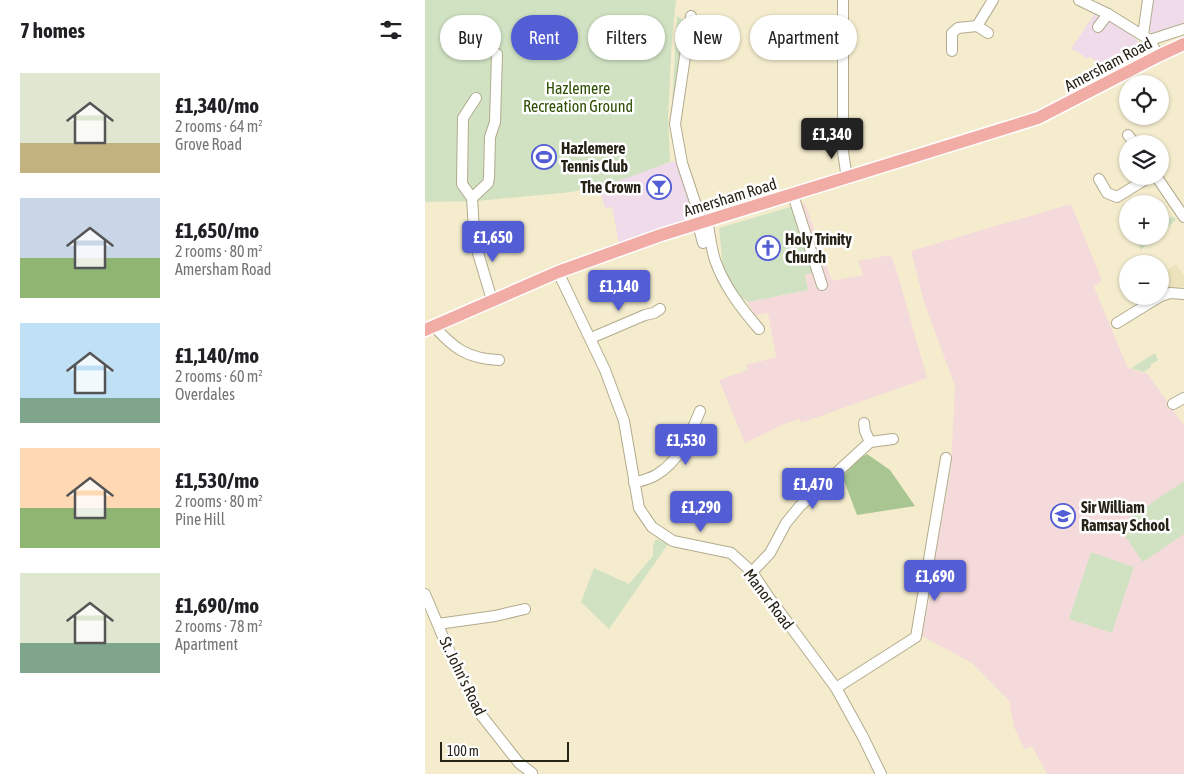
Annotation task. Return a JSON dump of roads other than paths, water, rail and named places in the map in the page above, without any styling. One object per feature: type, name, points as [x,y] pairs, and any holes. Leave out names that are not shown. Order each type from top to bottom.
[{"type":"main road","name":"Amersham Road","points":[[429,328],[558,272],[661,235],[847,179],[1038,118],[1184,44]]},
{"type":"street","points":[[843,0],[843,152],[847,179]]},
{"type":"street","points":[[977,26],[993,0]]},
{"type":"street","points":[[1079,0],[1108,14],[1147,38],[1158,56]]},
{"type":"street","points":[[1147,38],[1148,0]]},
{"type":"street","points":[[1098,27],[1108,14]]},
{"type":"street","points":[[952,51],[952,33],[958,28],[977,26],[988,33]]},
{"type":"street","points":[[1147,38],[1184,29]]},
{"type":"street","points":[[472,198],[488,183],[489,178],[490,137],[495,122],[497,60]]},
{"type":"street","points":[[684,60],[675,124],[681,163],[715,259],[730,292],[742,310],[759,329]]},
{"type":"street","points":[[476,98],[463,118],[462,184],[472,198],[474,230],[481,266],[491,300]]},
{"type":"street","points":[[1099,179],[1107,193],[1117,197],[1136,185]]},
{"type":"street","points":[[1163,185],[1183,213]]},
{"type":"street","points":[[793,195],[821,285]]},
{"type":"street","points":[[703,223],[703,243]]},
{"type":"street","name":"Manor Road","points":[[558,272],[591,338],[624,421],[639,508],[652,527],[673,541],[731,553],[752,572],[836,688],[881,774]]},
{"type":"street","points":[[1117,323],[1161,296],[1170,293],[1184,294]]},
{"type":"street","points":[[591,338],[660,309]]},
{"type":"street","points":[[429,328],[461,352],[476,357],[499,360]]},
{"type":"street","points":[[1173,404],[1184,398]]},
{"type":"street","points":[[634,483],[656,475],[675,460],[689,439],[700,411]]},
{"type":"street","points":[[864,422],[870,442]]},
{"type":"street","points":[[752,572],[770,553],[786,523],[800,506],[870,442],[893,439]]},
{"type":"street","points":[[836,688],[917,637],[946,458]]},
{"type":"street","name":"St. John's Road","points":[[425,594],[478,711],[519,763],[532,773]]},
{"type":"street","points":[[439,624],[495,616],[525,609]]},
{"type":"place","name":"Hazlemere Tennis Club","points":[[544,157]]},
{"type":"place","name":"The Crown","points":[[659,187]]},
{"type":"place","name":"Holy Trinity Church","points":[[768,248]]},
{"type":"place","name":"Sir William Ramsay School","points":[[1063,516]]},
{"type":"park label","name":"Hazlemere Recreation Ground","points":[[578,97]]}]
